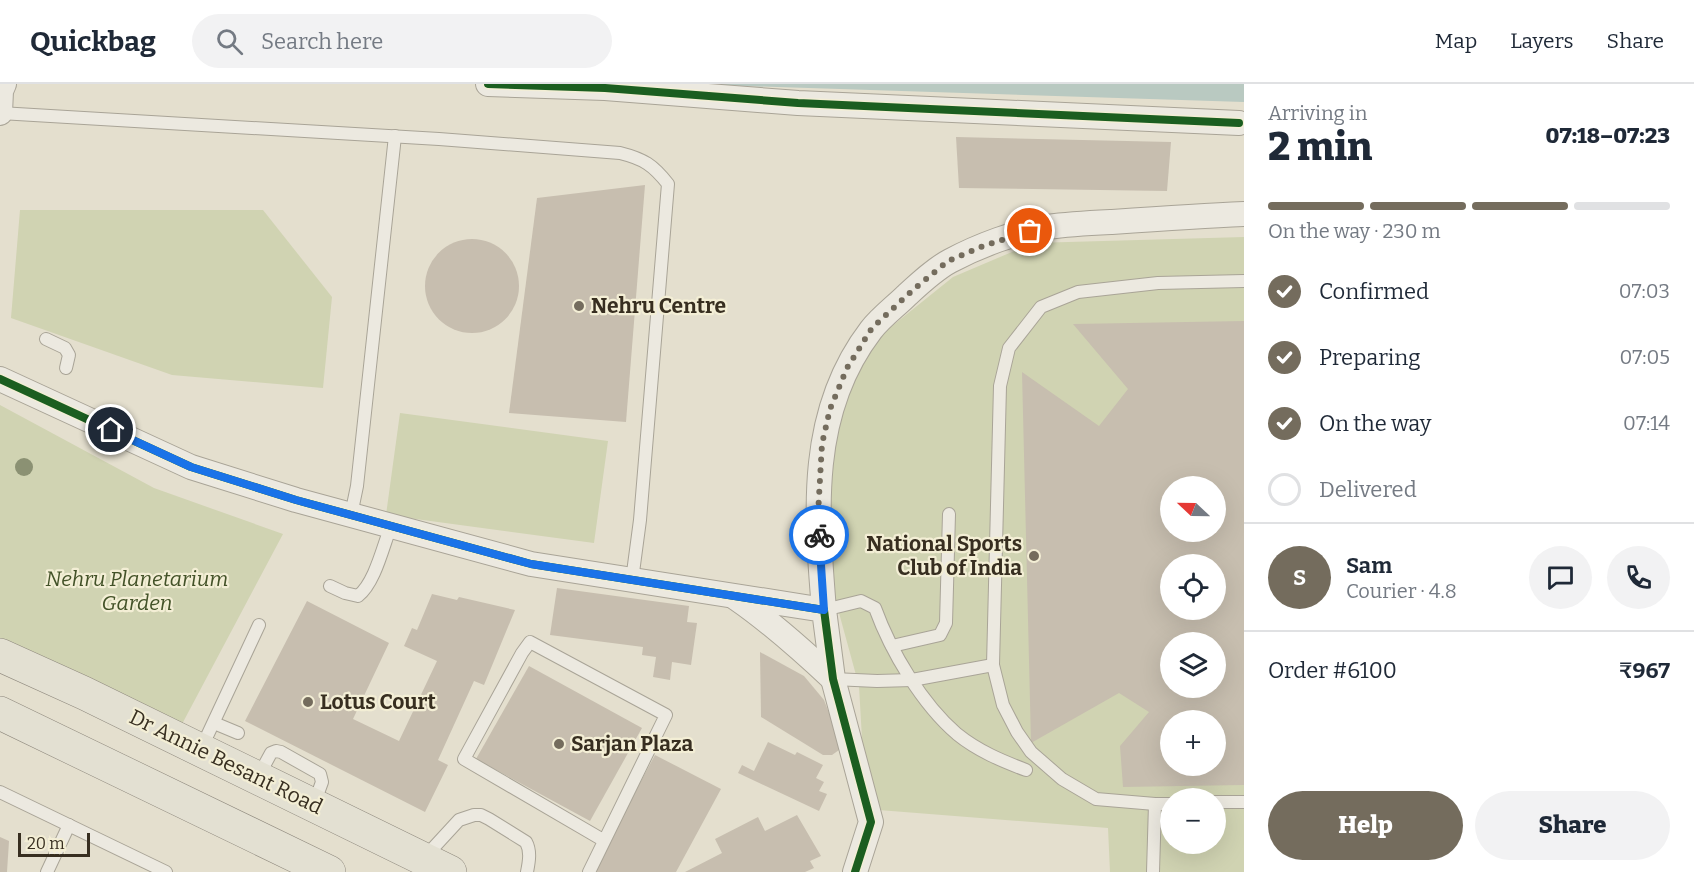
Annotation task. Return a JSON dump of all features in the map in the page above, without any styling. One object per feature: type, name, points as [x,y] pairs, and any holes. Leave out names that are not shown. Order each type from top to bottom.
[{"type":"main road","name":"Dr Annie Besant Road","points":[[0,656],[84,693],[207,737],[258,778],[437,866]]},
{"type":"main road","points":[[0,713],[330,872]]},
{"type":"street","points":[[0,113],[1,91],[4,84]]},
{"type":"street","points":[[488,84],[605,88],[798,103],[1239,123]]},
{"type":"street","points":[[855,872],[871,822],[833,679],[824,610],[818,514],[822,444],[830,409],[847,368],[872,328],[914,289],[948,261],[983,246],[1013,235],[1047,227],[1244,214]]},
{"type":"street","points":[[0,379],[191,467],[296,500],[531,564],[824,610]]},
{"type":"street","points":[[732,596],[756,611],[833,679]]},
{"type":"lane","points":[[0,113],[395,136],[620,153],[647,162],[668,184],[640,520],[632,580]]},
{"type":"lane","points":[[351,515],[364,428],[395,136]]},
{"type":"lane","points":[[1160,804],[1096,799],[1062,779],[1031,752],[1003,705],[993,665],[1000,386],[1009,348],[1041,307],[1078,292],[1158,283],[1244,281]]},
{"type":"lane","points":[[46,339],[65,348],[69,355],[66,368]]},
{"type":"lane","points":[[892,646],[940,635],[946,623],[949,514]]},
{"type":"lane","points":[[330,586],[358,596],[364,591],[391,526]]},
{"type":"lane","points":[[824,610],[861,601],[875,608],[884,633],[929,706],[958,735],[989,755],[1026,770]]},
{"type":"lane","points":[[207,737],[260,625]]},
{"type":"lane","points":[[589,872],[666,714],[530,642],[464,759],[603,840]]},
{"type":"lane","points":[[833,679],[912,680],[993,665]]},
{"type":"lane","points":[[207,737],[238,733]]},
{"type":"lane","points":[[0,792],[166,872]]},
{"type":"lane","points":[[1226,802],[1244,802]]},
{"type":"lane","points":[[1153,872],[1155,804]]},
{"type":"lane","points":[[437,866],[459,820],[468,816],[481,815],[526,842],[529,847],[527,872]]},
{"type":"lane","points":[[47,872],[69,825]]},
{"type":"green space","points":[[20,210],[263,210],[332,297],[323,388],[172,375],[11,318]]},
{"type":"green space","name":"National Sports Club of India","points":[[1244,237],[1244,872],[1110,872],[1108,828],[866,809],[859,686],[821,547],[816,450],[856,355],[953,277],[1033,243]]},
{"type":"green space","name":"Nehru Planetarium Garden","points":[[0,405],[154,488],[283,534],[181,726],[0,638]]},
{"type":"green space","points":[[400,413],[608,441],[594,543],[386,515]]},
{"type":"shaded area","points":[[681,84],[1244,84],[1244,102]]},
{"type":"building","points":[[956,137],[1171,142],[1167,191],[959,188]]},
{"type":"building","name":"Nehru Centre","points":[[645,185],[626,422],[509,413],[537,198]]},
{"type":"building","points":[[472,239],[490,243],[505,253],[515,268],[519,286],[515,304],[505,319],[490,329],[472,333],[454,329],[439,319],[429,304],[425,286],[429,268],[439,253],[454,243]]},
{"type":"building","points":[[1244,321],[1244,785],[1123,787],[1120,746],[1149,712],[1119,693],[1031,743],[1022,372],[1099,426],[1128,389],[1073,324]]},
{"type":"building","points":[[557,588],[689,606],[687,622],[697,623],[691,665],[672,662],[670,680],[653,677],[656,657],[642,655],[643,647],[550,635]]},
{"type":"building","name":"Lotus Court","points":[[432,594],[457,600],[459,597],[515,610],[484,685],[474,681],[438,760],[448,765],[425,812],[245,721],[307,601],[389,643],[353,719],[399,741],[437,661],[404,646],[412,628],[417,630]]},
{"type":"building","points":[[760,652],[804,676],[824,700],[839,739],[839,750],[832,755],[823,755],[761,717]]},
{"type":"building","name":"Sarjan Plaza","points":[[529,666],[642,728],[590,821],[476,759]]},
{"type":"building","points":[[768,742],[795,755],[797,752],[823,765],[816,778],[824,782],[819,791],[827,794],[819,811],[738,773],[742,765],[754,771]]},
{"type":"building","points":[[655,755],[721,789],[676,872],[592,872]]},
{"type":"building","points":[[797,815],[821,856],[810,861],[814,868],[805,872],[685,872],[722,853],[715,839],[758,817],[765,831]]},
{"type":"building","points":[[0,837],[9,841],[7,872],[0,872]]},
{"type":"cycle path","points":[[488,84],[605,88],[798,103],[1239,123]]},
{"type":"cycle path","points":[[0,379],[191,467],[296,500],[531,564],[824,610],[833,679],[871,822],[855,872]]},
{"type":"way so far","points":[[819,535],[822,444],[830,409],[847,368],[872,328],[948,261],[1013,235],[1030,231]]},
{"type":"place","name":"Nehru Centre","points":[[579,306]]},
{"type":"place","name":"National Sports Club of India","points":[[1034,556]]},
{"type":"place","name":"Lotus Court","points":[[308,702]]},
{"type":"place","name":"Sarjan Plaza","points":[[559,744]]},
{"type":"route","points":[[111,430],[191,467],[296,500],[531,564],[824,610],[819,535]]}]
